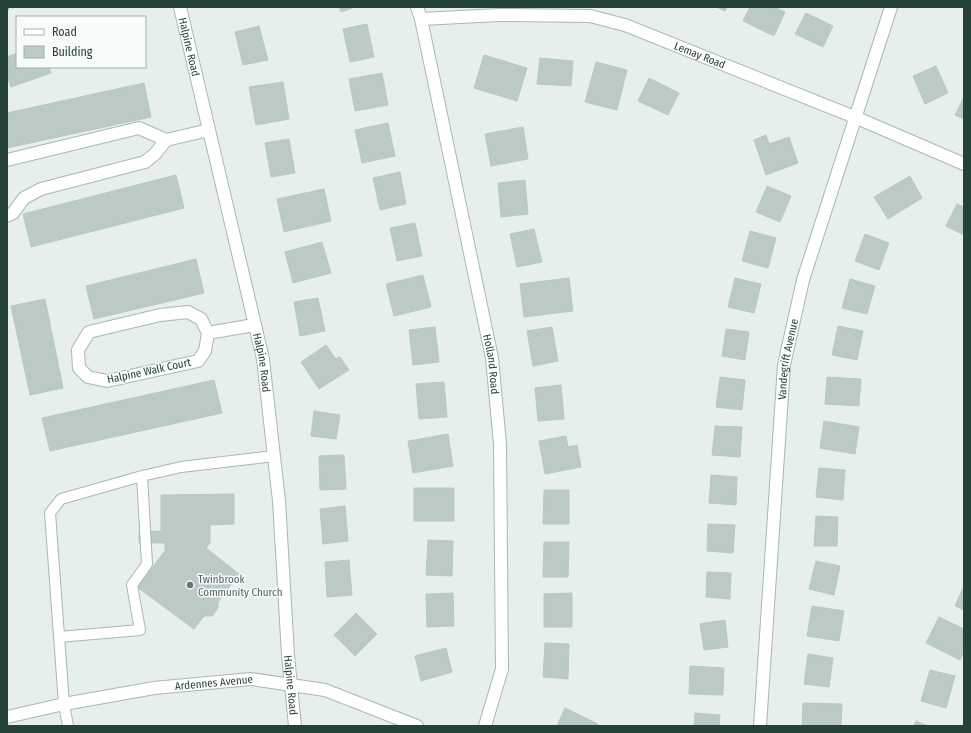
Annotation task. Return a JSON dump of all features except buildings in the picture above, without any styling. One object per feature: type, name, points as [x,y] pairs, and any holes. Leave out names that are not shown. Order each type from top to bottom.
[{"type":"street","name":"Halpine Road","points":[[180,7],[263,359],[279,501],[288,655],[295,726]]},
{"type":"street","name":"Holland Road","points":[[417,7],[421,19],[492,358],[499,436],[502,670],[485,726]]},
{"type":"street","name":"Vandegrift Avenue","points":[[760,726],[784,365],[804,280],[857,118],[891,7]]},
{"type":"street","name":"Lemay Road","points":[[421,19],[499,15],[590,16],[625,25],[857,118],[964,164]]},
{"type":"street","points":[[7,160],[139,128],[166,140],[209,130]]},
{"type":"street","points":[[7,216],[13,213],[24,198],[42,190],[145,162],[155,154],[166,140]]},
{"type":"street","name":"Halpine Walk Court","points":[[188,312],[201,319],[208,333],[205,351],[198,361],[107,381],[88,377],[79,368],[78,350],[89,332],[160,315],[188,312]]},
{"type":"street","points":[[208,333],[254,325]]},
{"type":"street","name":"Ardennes Avenue","points":[[7,717],[64,704],[154,688],[251,680],[292,684],[325,690],[417,726]]},
{"type":"lane","points":[[68,726],[64,704],[50,513],[61,499],[181,466],[274,456]]},
{"type":"lane","points":[[59,637],[140,630],[132,585],[147,564],[142,476]]},
{"type":"path","points":[[7,9],[13,7]]},
{"type":"place","name":"Twinbrook Community Church","points":[[190,585]]}]
